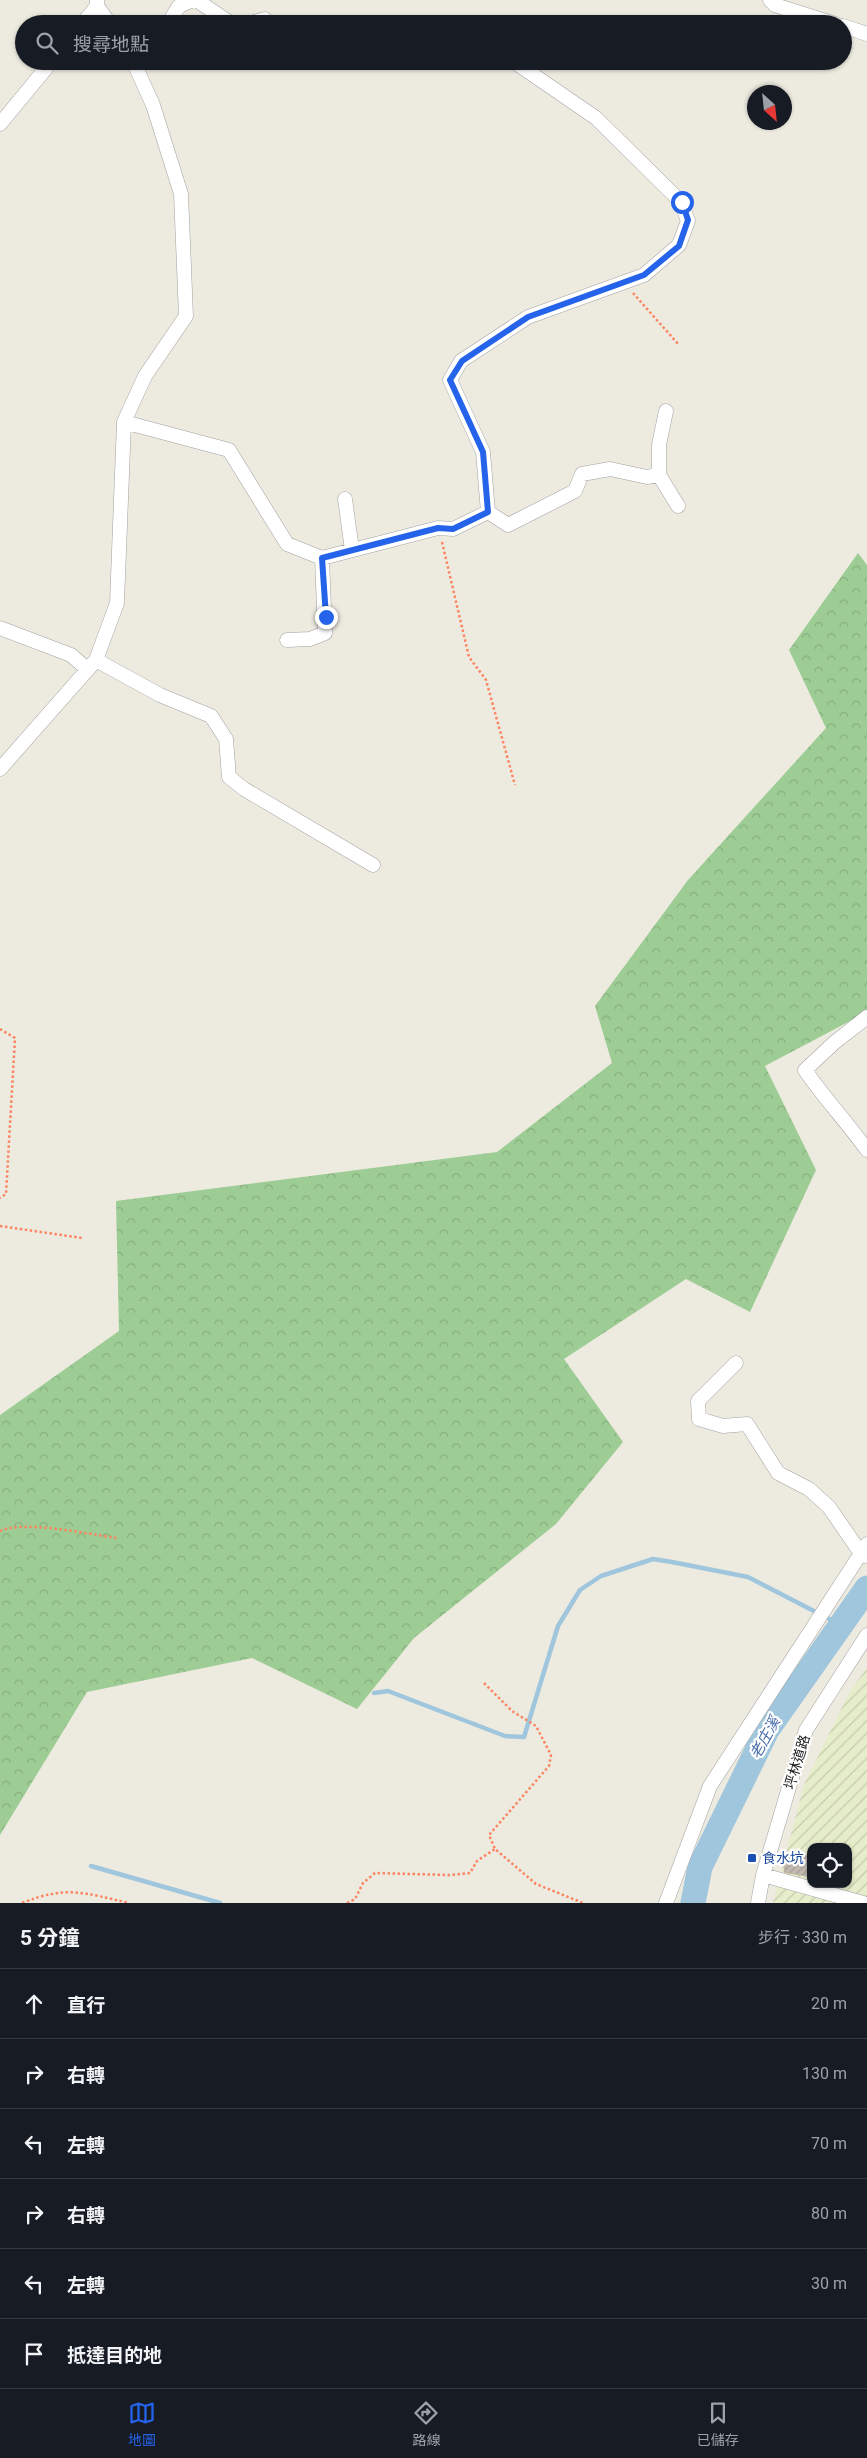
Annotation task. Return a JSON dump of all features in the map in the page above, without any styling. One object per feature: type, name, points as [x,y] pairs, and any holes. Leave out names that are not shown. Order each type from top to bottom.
[{"type":"street","points":[[174,15],[180,6],[194,0],[218,15]]},
{"type":"street","points":[[770,0],[775,5],[807,15]]},
{"type":"street","points":[[88,15],[97,3],[104,15]]},
{"type":"street","points":[[852,29],[867,34]]},
{"type":"street","points":[[0,124],[45,70]]},
{"type":"street","points":[[0,769],[91,665],[117,603],[124,422],[145,376],[186,316],[180,194],[154,105],[137,70]]},
{"type":"street","points":[[488,512],[483,452],[450,380],[462,361],[528,317],[644,275],[679,246],[688,220],[682,202],[596,118],[526,70]]},
{"type":"street","points":[[666,411],[659,445],[659,475],[678,506]]},
{"type":"street","points":[[124,422],[229,450],[288,544],[322,558],[438,528],[453,529],[488,512]]},
{"type":"street","points":[[488,512],[508,525],[575,491],[582,474],[610,469],[646,478],[659,475]]},
{"type":"street","points":[[345,499],[352,550]]},
{"type":"street","points":[[287,640],[310,639],[326,633],[322,558]]},
{"type":"street","points":[[0,628],[71,655],[211,716],[226,739],[229,777],[244,789],[373,865]]},
{"type":"street","points":[[867,1016],[805,1070],[827,1101],[867,1150]]},
{"type":"street","points":[[666,1903],[710,1786],[865,1551],[829,1506],[809,1489],[778,1473],[747,1424],[723,1426],[699,1419],[698,1401],[736,1363]]},
{"type":"street","name":"坪林道路","points":[[758,1903],[763,1875],[806,1730],[867,1635]]},
{"type":"street","points":[[763,1875],[863,1903]]},
{"type":"path","points":[[623,283],[679,345]]},
{"type":"path","points":[[438,528],[469,657],[486,680],[515,785]]},
{"type":"path","points":[[0,1029],[15,1038],[6,1194],[0,1198]]},
{"type":"path","points":[[0,1226],[82,1238]]},
{"type":"path","points":[[0,1530],[8,1527],[28,1526],[117,1538]]},
{"type":"path","points":[[484,1683],[512,1711],[536,1726],[551,1755],[549,1766],[489,1835],[495,1849],[536,1884],[583,1903]]},
{"type":"path","points":[[347,1903],[354,1899],[363,1883],[375,1873],[449,1875],[470,1873],[477,1861],[495,1849]]},
{"type":"path","points":[[22,1903],[42,1895],[73,1890],[129,1903]]},
{"type":"green space","points":[[858,553],[867,565],[867,1012],[765,1066],[816,1170],[750,1312],[686,1279],[564,1359],[623,1442],[556,1524],[414,1638],[357,1709],[252,1658],[87,1692],[0,1835],[0,1415],[119,1331],[116,1201],[497,1152],[612,1063],[595,1006],[688,880],[826,728],[789,650]]},
{"type":"green space","points":[[867,1668],[867,1903],[773,1903],[804,1785],[850,1691]]},
{"type":"building","points":[[787,1853],[807,1856],[807,1876],[784,1872]]},
{"type":"waterway","points":[[374,1693],[388,1691],[505,1736],[524,1737],[558,1626],[580,1590],[601,1576],[653,1559],[748,1577],[841,1625]]},
{"type":"waterway","name":"老庄溪","points":[[693,1903],[700,1867],[767,1730],[867,1588]]},
{"type":"waterway","points":[[91,1866],[220,1903]]},
{"type":"place","name":"食水坑","points":[[752,1858]]},
{"type":"route","points":[[326,617],[322,558],[438,528],[453,529],[488,512],[483,452],[450,380],[462,361],[528,317],[644,275],[679,246],[688,220],[682,202]]}]
